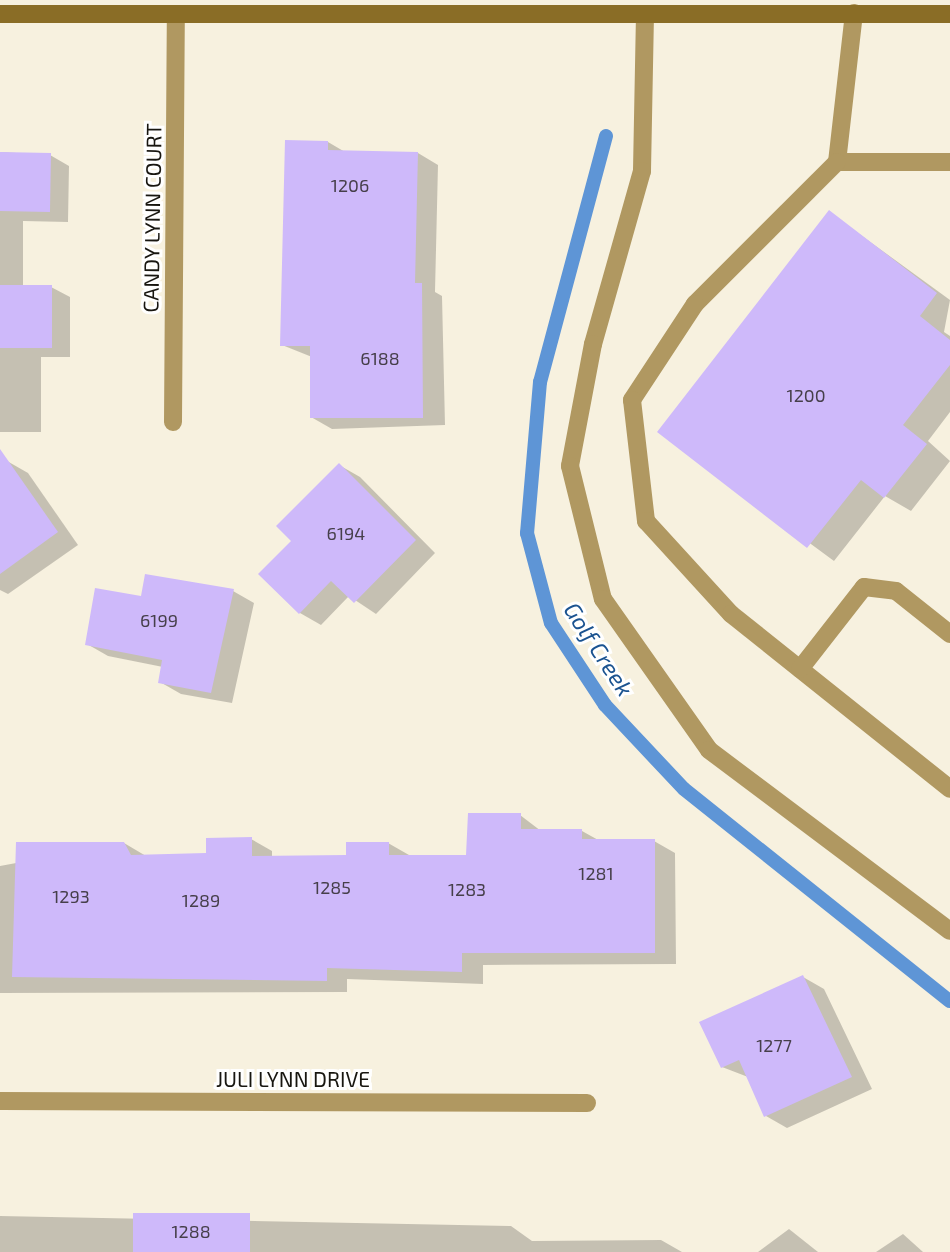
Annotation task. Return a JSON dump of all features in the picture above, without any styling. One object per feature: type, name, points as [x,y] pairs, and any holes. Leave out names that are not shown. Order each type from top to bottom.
[{"type":"street","points":[[0,14],[176,14],[320,8],[645,14],[950,14]]},
{"type":"street","points":[[854,13],[837,162],[695,304],[632,400],[646,521],[731,614],[950,789]]},
{"type":"street","name":"CANDY LYNN COURT","points":[[173,422],[176,14]]},
{"type":"street","points":[[645,14],[642,171],[593,344],[570,466],[603,599],[709,750],[950,931]]},
{"type":"street","points":[[837,162],[950,162]]},
{"type":"street","points":[[800,669],[864,587],[896,591],[950,634]]},
{"type":"street","name":"JULI LYNN DRIVE","points":[[0,1101],[587,1102]]},
{"type":"building","points":[[285,140],[328,141],[328,150],[418,152],[415,283],[422,283],[423,418],[310,418],[310,346],[280,346]]},
{"type":"building","points":[[0,152],[51,153],[50,212],[0,211]]},
{"type":"building","points":[[829,210],[937,293],[920,316],[950,340],[950,365],[903,425],[927,444],[884,498],[861,480],[807,548],[657,432]]},
{"type":"building","points":[[0,285],[52,285],[52,348],[0,348]]},
{"type":"building","points":[[0,449],[58,532],[0,574]]},
{"type":"building","points":[[339,463],[416,540],[354,603],[331,581],[299,614],[258,574],[291,541],[276,526]]},
{"type":"building","points":[[145,574],[234,589],[211,693],[158,683],[162,660],[85,645],[95,588],[141,596]]},
{"type":"building","points":[[468,813],[521,813],[521,829],[582,829],[582,839],[655,839],[655,953],[462,953],[462,972],[327,968],[327,981],[12,977],[16,842],[124,842],[131,855],[206,853],[206,838],[252,837],[252,856],[346,855],[346,842],[389,842],[389,855],[466,855]]},
{"type":"building","points":[[803,975],[852,1077],[764,1117],[739,1060],[721,1068],[699,1022]]},
{"type":"building","points":[[133,1213],[250,1213],[250,1252],[133,1252]]},
{"type":"waterway","name":"Golf Creek","points":[[606,136],[540,382],[527,533],[551,623],[605,705],[684,789],[950,1001]]}]
